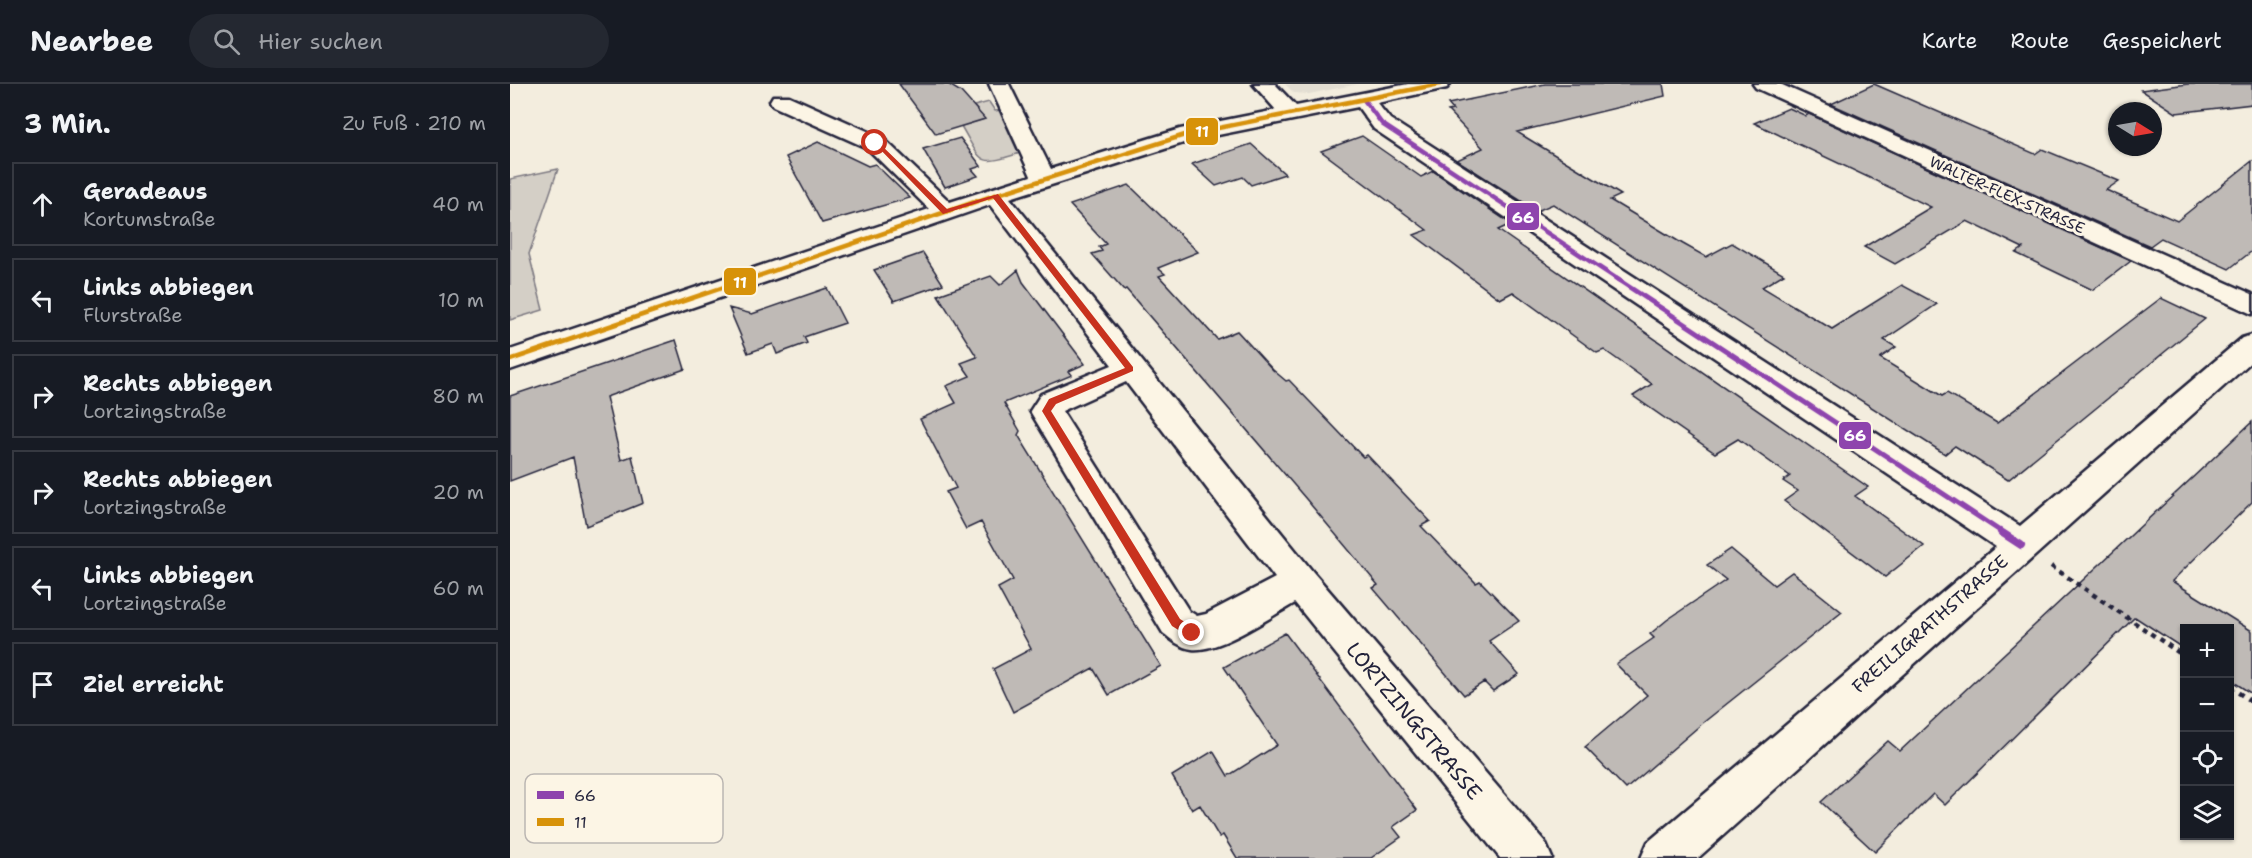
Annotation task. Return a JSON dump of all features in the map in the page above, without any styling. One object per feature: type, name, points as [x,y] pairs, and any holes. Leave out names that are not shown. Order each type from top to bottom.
[{"type":"street","points":[[999,84],[1046,181]]},
{"type":"street","points":[[1263,84],[1290,112]]},
{"type":"street","points":[[510,360],[995,195],[1046,181],[1188,134],[1440,84]]},
{"type":"street","name":"WALTER-FLEX-STRASSE","points":[[1763,84],[2252,305]]},
{"type":"street","points":[[1364,100],[1382,124],[2021,545]]},
{"type":"street","points":[[781,101],[875,143],[946,212]]},
{"type":"street","name":"LORTZINGSTRASSE","points":[[995,195],[1300,583],[1529,858]]},
{"type":"street","name":"FREILIGRATHSTRASSE","points":[[1664,858],[2252,345]]},
{"type":"street","points":[[1130,369],[1053,402],[1047,411],[1176,622],[1192,633],[1213,629],[1300,583]]},
{"type":"path","points":[[2021,545],[2180,653]]},
{"type":"path","points":[[2234,690],[2252,702]]},
{"type":"shaded area","points":[[1285,84],[1358,84],[1309,94],[1294,93]]},
{"type":"shaded area","points":[[989,102],[995,111],[1002,110],[1020,153],[988,160],[983,159],[973,148],[961,126],[984,119],[974,106]]},
{"type":"shaded area","points":[[558,169],[529,254],[543,310],[510,320],[510,179]]},
{"type":"building","points":[[899,84],[948,84],[961,92],[985,119],[936,134]]},
{"type":"building","points":[[1545,84],[1663,84],[1665,96],[1517,132],[1621,195],[1610,200],[1706,257],[1732,243],[1784,274],[1762,287],[1832,329],[1902,285],[1937,304],[1884,340],[1896,347],[1880,358],[1942,396],[1947,393],[1997,423],[2161,298],[2205,319],[2008,480],[1955,446],[1945,454],[1553,204],[1537,211],[1457,160],[1483,148],[1448,111],[1453,110],[1448,104]]},
{"type":"building","points":[[1874,84],[2035,154],[2042,149],[2119,181],[2106,190],[2177,221],[2252,161],[2252,251],[2229,269],[2161,238],[2150,246],[1831,104]]},
{"type":"building","points":[[2188,84],[2252,84],[2252,104],[2176,113],[2141,90]]},
{"type":"building","points":[[1789,108],[1806,116],[1809,114],[2131,261],[2093,290],[2016,253],[2023,248],[1967,221],[1895,264],[1864,247],[1931,207],[1754,123]]},
{"type":"building","points":[[1362,136],[1421,177],[1433,171],[1511,224],[1498,230],[1868,487],[1855,496],[1924,546],[1885,577],[1784,501],[1798,491],[1783,481],[1790,476],[1738,439],[1715,453],[1633,396],[1652,384],[1604,350],[1597,353],[1513,292],[1500,299],[1414,235],[1427,230],[1321,151]]},
{"type":"building","points":[[960,138],[981,166],[972,169],[978,176],[945,187],[923,149]]},
{"type":"building","points":[[818,142],[868,166],[875,164],[910,198],[822,223],[786,157]]},
{"type":"building","points":[[1251,144],[1285,174],[1251,185],[1243,177],[1216,186],[1192,164]]},
{"type":"building","points":[[1129,185],[1198,252],[1158,268],[1165,274],[1159,276],[1217,339],[1237,331],[1273,370],[1286,381],[1289,380],[1363,457],[1367,455],[1430,521],[1421,526],[1476,583],[1480,581],[1519,621],[1489,641],[1519,674],[1493,691],[1484,682],[1464,695],[1373,588],[1378,585],[1306,499],[1126,289],[1124,290],[1092,254],[1102,251],[1099,247],[1106,244],[1070,205]]},
{"type":"building","points":[[923,253],[943,284],[894,301],[874,270]]},
{"type":"building","points":[[1018,270],[1023,282],[1085,364],[1069,371],[1072,375],[1004,403],[1020,431],[1018,435],[1161,666],[1109,695],[1093,668],[1013,712],[993,669],[1031,649],[998,588],[1013,580],[981,522],[966,529],[946,492],[956,488],[920,419],[956,403],[946,386],[970,376],[961,363],[977,357],[938,295],[991,276],[1000,285]]},
{"type":"building","points":[[827,288],[845,323],[804,337],[807,343],[777,354],[773,344],[748,353],[729,308],[752,314]]},
{"type":"building","points":[[676,340],[685,369],[606,397],[621,460],[632,456],[643,503],[586,526],[573,457],[510,481],[510,396]]},
{"type":"building","points":[[2252,422],[2252,502],[2172,581],[2252,631],[2252,694],[2234,682],[2234,624],[2180,624],[2180,646],[2135,617],[1945,805],[1933,794],[1875,852],[1821,802],[1888,741],[1900,751]]},
{"type":"building","points":[[1731,549],[1774,585],[1792,572],[1842,612],[1704,722],[1626,789],[1585,747],[1647,695],[1616,664],[1654,638],[1650,634],[1667,620],[1726,580],[1707,565]]},
{"type":"building","points":[[1285,633],[1417,810],[1393,827],[1401,837],[1371,858],[1237,858],[1223,835],[1219,837],[1200,805],[1192,810],[1172,776],[1213,751],[1228,776],[1277,745],[1224,667]]},
{"type":"transit line","name":"11","points":[[510,360],[995,195],[1188,134],[1440,84]]},
{"type":"transit line","name":"66","points":[[1364,100],[1382,124],[2021,545]]},
{"type":"route","points":[[875,143],[946,212],[995,195],[1130,369],[1053,402],[1047,411],[1176,622],[1192,633]]}]
